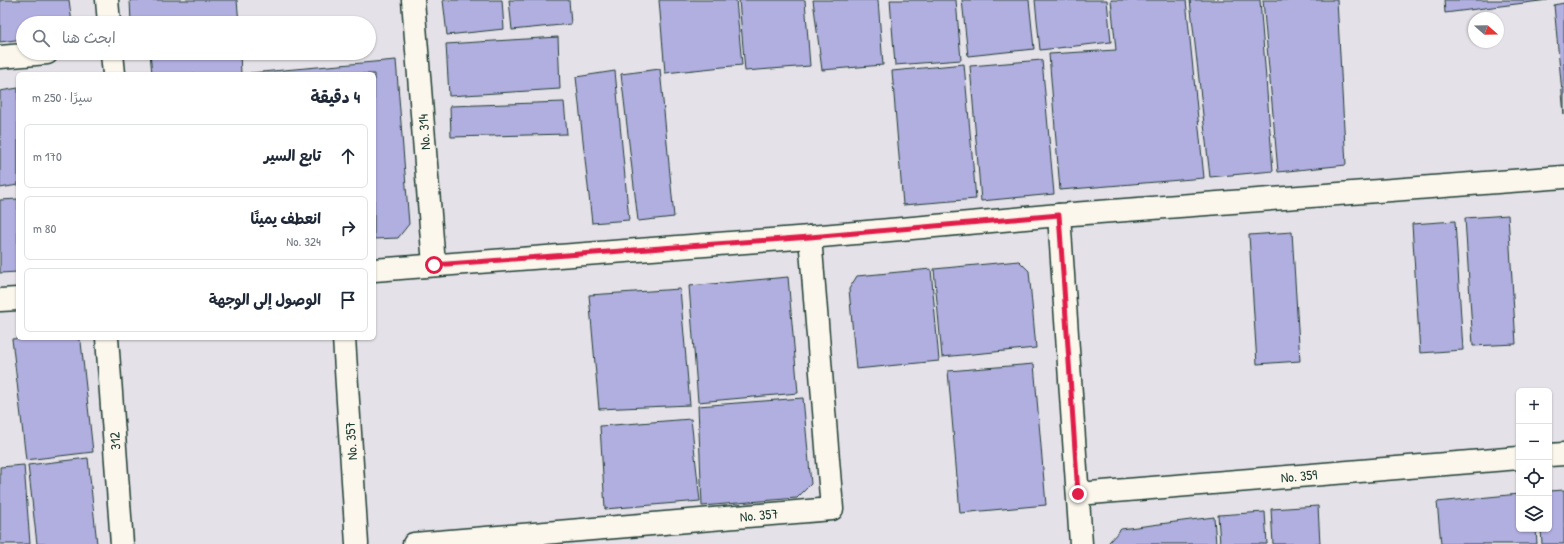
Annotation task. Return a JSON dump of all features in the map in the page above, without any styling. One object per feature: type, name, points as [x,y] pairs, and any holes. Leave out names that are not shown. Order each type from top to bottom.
[{"type":"street","points":[[107,0],[108,16]]},
{"type":"street","name":"No. 314","points":[[413,0],[434,265]]},
{"type":"street","points":[[0,57],[16,56]]},
{"type":"street","points":[[113,60],[114,72]]},
{"type":"street","points":[[376,270],[810,237],[1059,215],[1564,177]]},
{"type":"street","points":[[1059,215],[1081,544]]},
{"type":"street","name":"No. 357","points":[[414,544],[832,509],[810,237]]},
{"type":"street","points":[[0,300],[16,299]]},
{"type":"street","name":"312","points":[[108,340],[122,544]]},
{"type":"street","name":"No. 357","points":[[344,340],[357,544]]},
{"type":"street","points":[[1552,455],[1564,454]]},
{"type":"street","name":"No. 359","points":[[1078,494],[1516,458]]},
{"type":"building","points":[[0,0],[69,0],[71,16],[16,16],[16,40],[0,42]]},
{"type":"building","points":[[130,0],[237,0],[238,16],[131,16]]},
{"type":"building","points":[[443,0],[502,0],[504,29],[447,35]]},
{"type":"building","points":[[509,0],[569,0],[571,24],[512,30]]},
{"type":"building","points":[[659,0],[736,0],[742,65],[665,73]]},
{"type":"building","points":[[739,0],[805,0],[810,66],[745,71]]},
{"type":"building","points":[[813,0],[878,0],[883,65],[822,70]]},
{"type":"building","points":[[890,0],[956,0],[961,60],[895,65]]},
{"type":"building","points":[[962,0],[1029,0],[1034,49],[968,56]]},
{"type":"building","points":[[1035,0],[1107,0],[1111,42],[1040,50]]},
{"type":"building","points":[[1111,0],[1186,0],[1204,178],[1060,190],[1049,54],[1116,50]]},
{"type":"building","points":[[1190,0],[1260,0],[1273,171],[1210,177]]},
{"type":"building","points":[[1263,0],[1337,0],[1346,165],[1278,172]]},
{"type":"building","points":[[1444,0],[1548,0],[1445,13]]},
{"type":"building","points":[[1564,3],[1564,115],[1554,5]]},
{"type":"building","points":[[558,37],[560,89],[449,96],[446,44]]},
{"type":"building","points":[[151,60],[240,60],[241,72],[152,72]]},
{"type":"building","points":[[396,60],[409,224],[398,238],[376,239],[376,72],[261,72]]},
{"type":"building","points":[[1042,60],[1054,194],[981,201],[970,66]]},
{"type":"building","points":[[964,64],[976,199],[903,205],[892,71]]},
{"type":"building","points":[[660,69],[674,217],[638,221],[621,74]]},
{"type":"building","points":[[615,71],[629,220],[592,223],[576,77]]},
{"type":"building","points":[[16,88],[16,185],[0,188],[0,91]]},
{"type":"building","points":[[564,102],[567,134],[451,137],[450,106]]},
{"type":"building","points":[[16,199],[16,272],[0,273],[0,200]]},
{"type":"building","points":[[1508,215],[1516,344],[1473,346],[1465,218]]},
{"type":"building","points":[[1455,221],[1463,350],[1420,353],[1412,224]]},
{"type":"building","points":[[1292,232],[1300,361],[1257,364],[1249,235]]},
{"type":"building","points":[[1019,261],[1029,271],[1036,348],[942,357],[934,269]]},
{"type":"building","points":[[931,269],[939,361],[856,369],[849,289],[857,276]]},
{"type":"building","points":[[788,277],[798,393],[698,402],[689,286]]},
{"type":"building","points":[[680,289],[690,405],[599,409],[589,295]]},
{"type":"building","points":[[12,339],[78,340],[81,342],[93,452],[26,460]]},
{"type":"building","points":[[1034,364],[1046,505],[960,513],[948,371]]},
{"type":"building","points":[[803,398],[811,484],[797,498],[702,506],[698,406]]},
{"type":"building","points":[[691,419],[700,501],[605,509],[600,426]]},
{"type":"building","points":[[88,458],[97,544],[37,544],[28,465]]},
{"type":"building","points":[[24,465],[30,544],[0,544],[0,467]]},
{"type":"building","points":[[1564,490],[1564,544],[1542,544],[1541,532],[1552,532],[1552,491]]},
{"type":"building","points":[[1516,494],[1516,532],[1536,532],[1537,544],[1441,544],[1437,502]]},
{"type":"building","points":[[1318,506],[1320,544],[1273,544],[1271,509]]},
{"type":"building","points":[[1265,512],[1267,544],[1220,544],[1218,515]]},
{"type":"building","points":[[1214,517],[1216,544],[1109,544],[1109,542],[1121,529]]},
{"type":"route","points":[[434,265],[810,237],[1059,215],[1078,494]]}]
